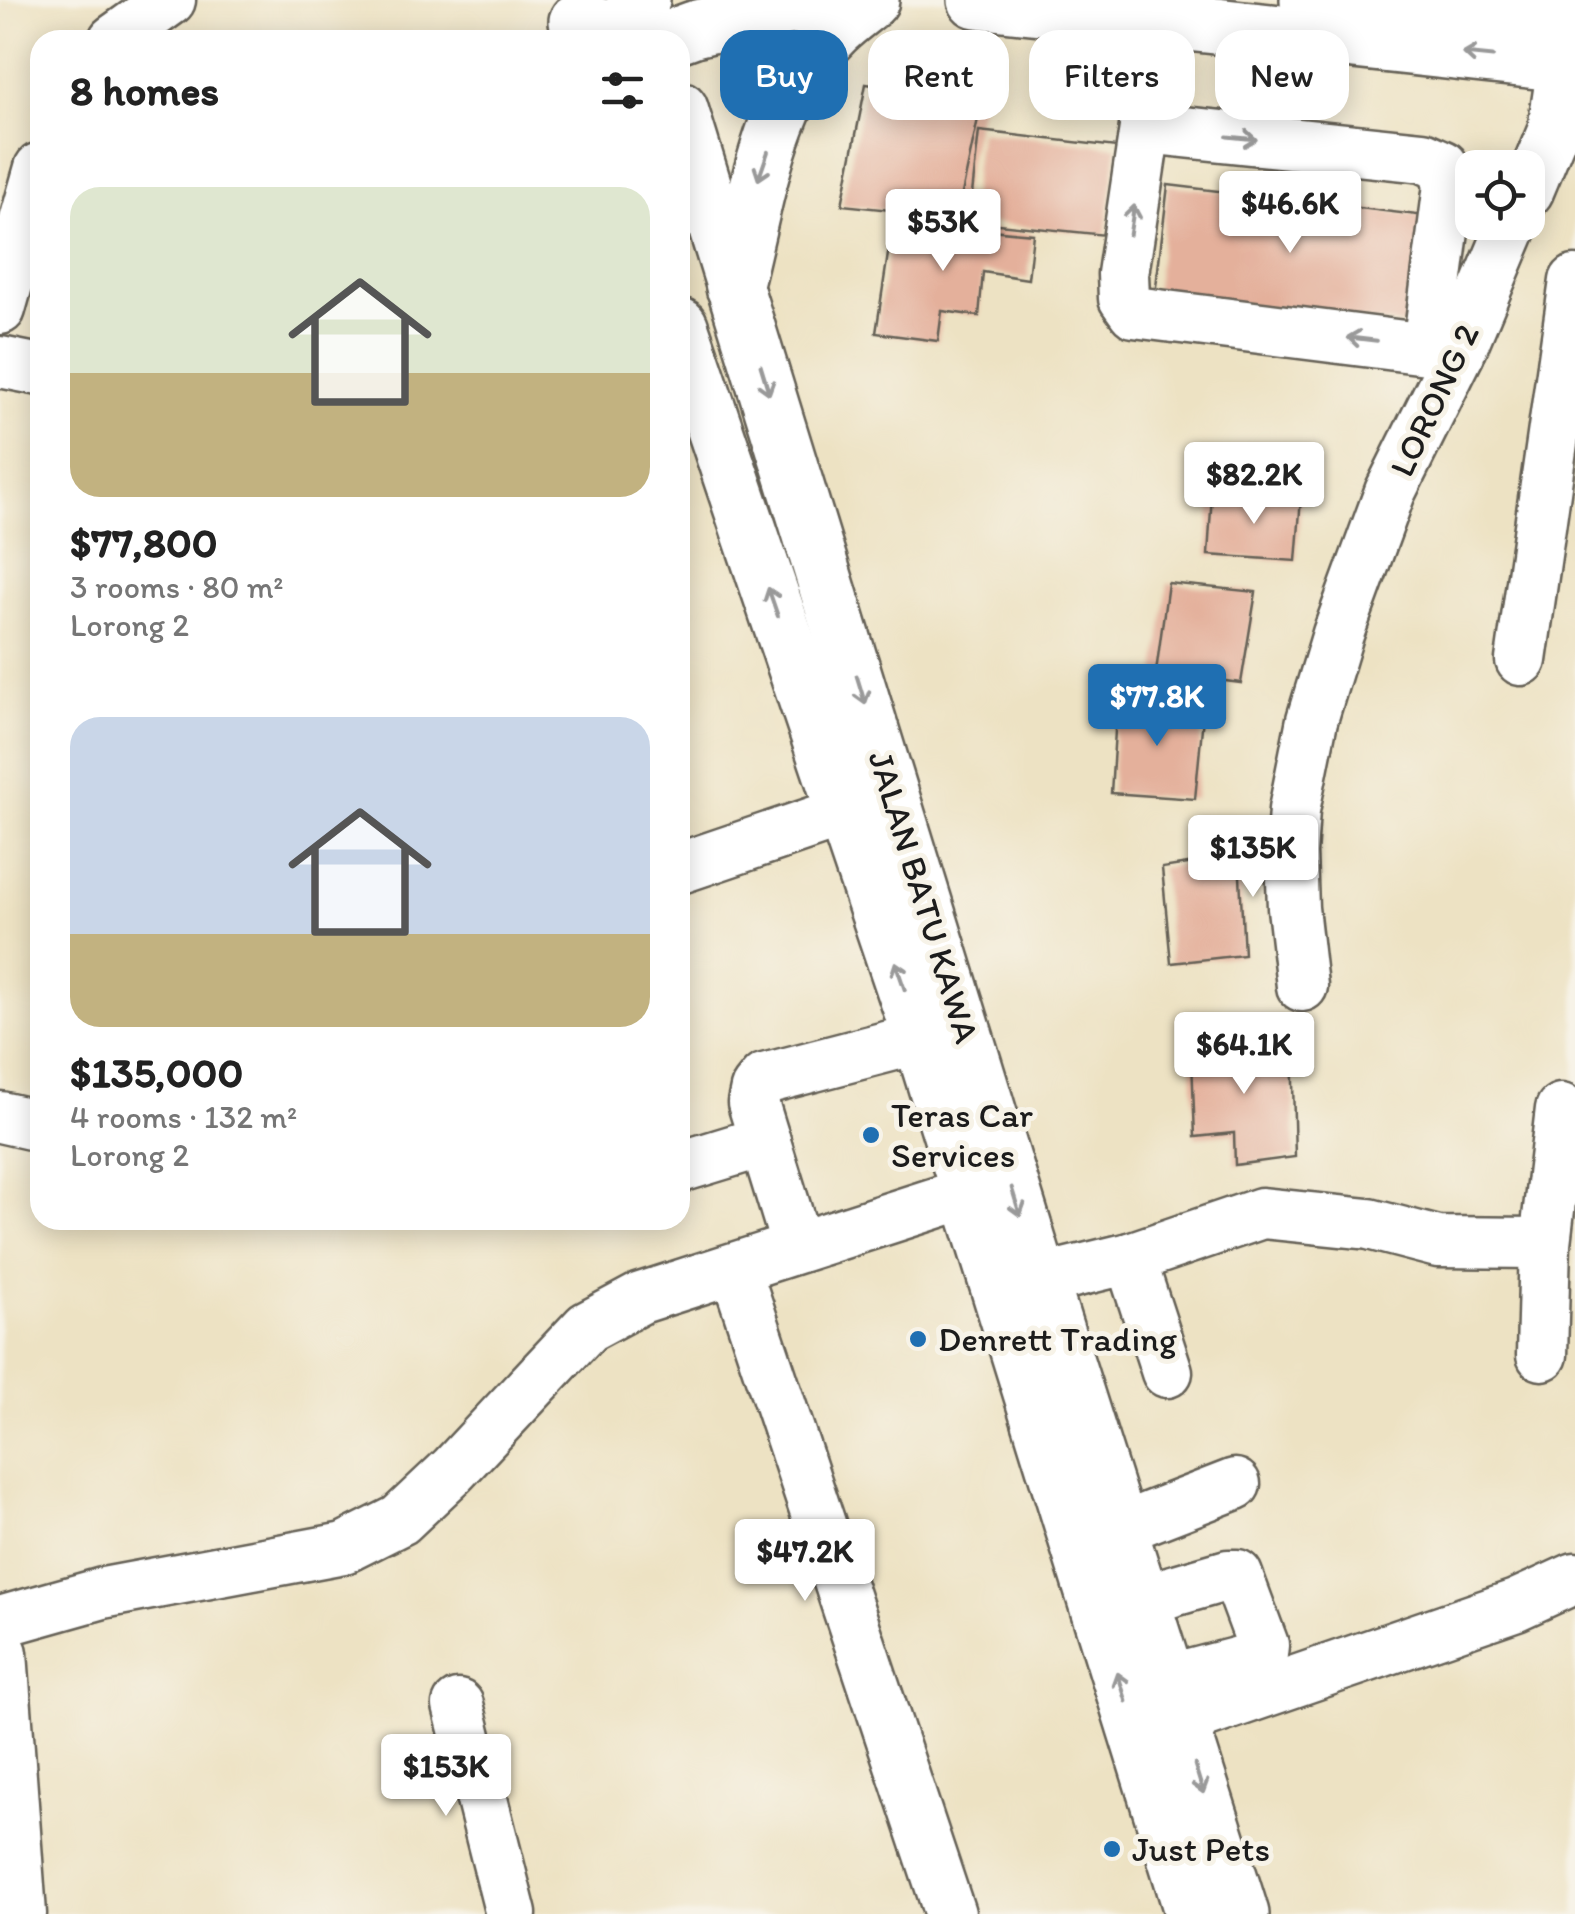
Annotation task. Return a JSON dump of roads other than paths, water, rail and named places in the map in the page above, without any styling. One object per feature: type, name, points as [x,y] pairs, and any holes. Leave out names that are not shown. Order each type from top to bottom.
[{"type":"main road","points":[[622,25],[728,20],[817,0]]},
{"type":"main road","points":[[734,287],[759,178],[781,116],[803,71],[834,30],[871,0]]},
{"type":"main road","points":[[998,1],[1157,20],[1571,50],[1560,23],[1501,10],[1308,0]]},
{"type":"main road","name":"JALAN BATU KAWA","points":[[690,142],[1040,1280],[1242,1914]]},
{"type":"main road","name":"JALAN BATU KAWA","points":[[690,355],[920,1038],[1193,1914]]},
{"type":"street","points":[[128,30],[170,0]]},
{"type":"street","points":[[1146,128],[1423,157],[1444,166],[1449,186],[1443,350],[1134,312],[1124,298],[1124,274],[1146,128],[1157,20]]},
{"type":"street","points":[[1545,150],[1571,50]]},
{"type":"street","points":[[0,309],[30,203]]},
{"type":"street","name":"LORONG 2","points":[[1302,986],[1293,908],[1294,810],[1312,720],[1338,634],[1443,350],[1504,240]]},
{"type":"street","points":[[1521,660],[1575,281]]},
{"type":"street","points":[[0,362],[30,368]]},
{"type":"street","points":[[690,865],[845,812]]},
{"type":"street","points":[[797,1246],[753,1103],[756,1088],[764,1080],[920,1038]]},
{"type":"street","points":[[1542,1355],[1545,1244],[1560,1109]]},
{"type":"street","points":[[0,1117],[30,1124]]},
{"type":"street","points":[[690,1164],[765,1141]]},
{"type":"street","points":[[20,1914],[0,1643],[103,1593],[344,1548],[400,1520],[454,1470],[587,1327],[640,1298],[967,1193]]},
{"type":"street","points":[[1040,1280],[1130,1258],[1262,1213],[1369,1224],[1438,1242],[1545,1244]]},
{"type":"street","points":[[1130,1258],[1167,1372]]},
{"type":"street","points":[[736,1269],[950,1914]]},
{"type":"street","points":[[1119,1528],[1235,1484]]},
{"type":"street","points":[[1142,1600],[1228,1574],[1237,1575],[1264,1645],[1262,1654],[1174,1701]]},
{"type":"street","points":[[1174,1701],[1516,1606],[1575,1578]]},
{"type":"street","points":[[458,1705],[511,1914]]},
{"type":"place","name":"Teras Car Services","points":[[871,1135]]},
{"type":"place","name":"Denrett Trading","points":[[918,1339]]},
{"type":"place","name":"Just Pets","points":[[1112,1849]]}]
